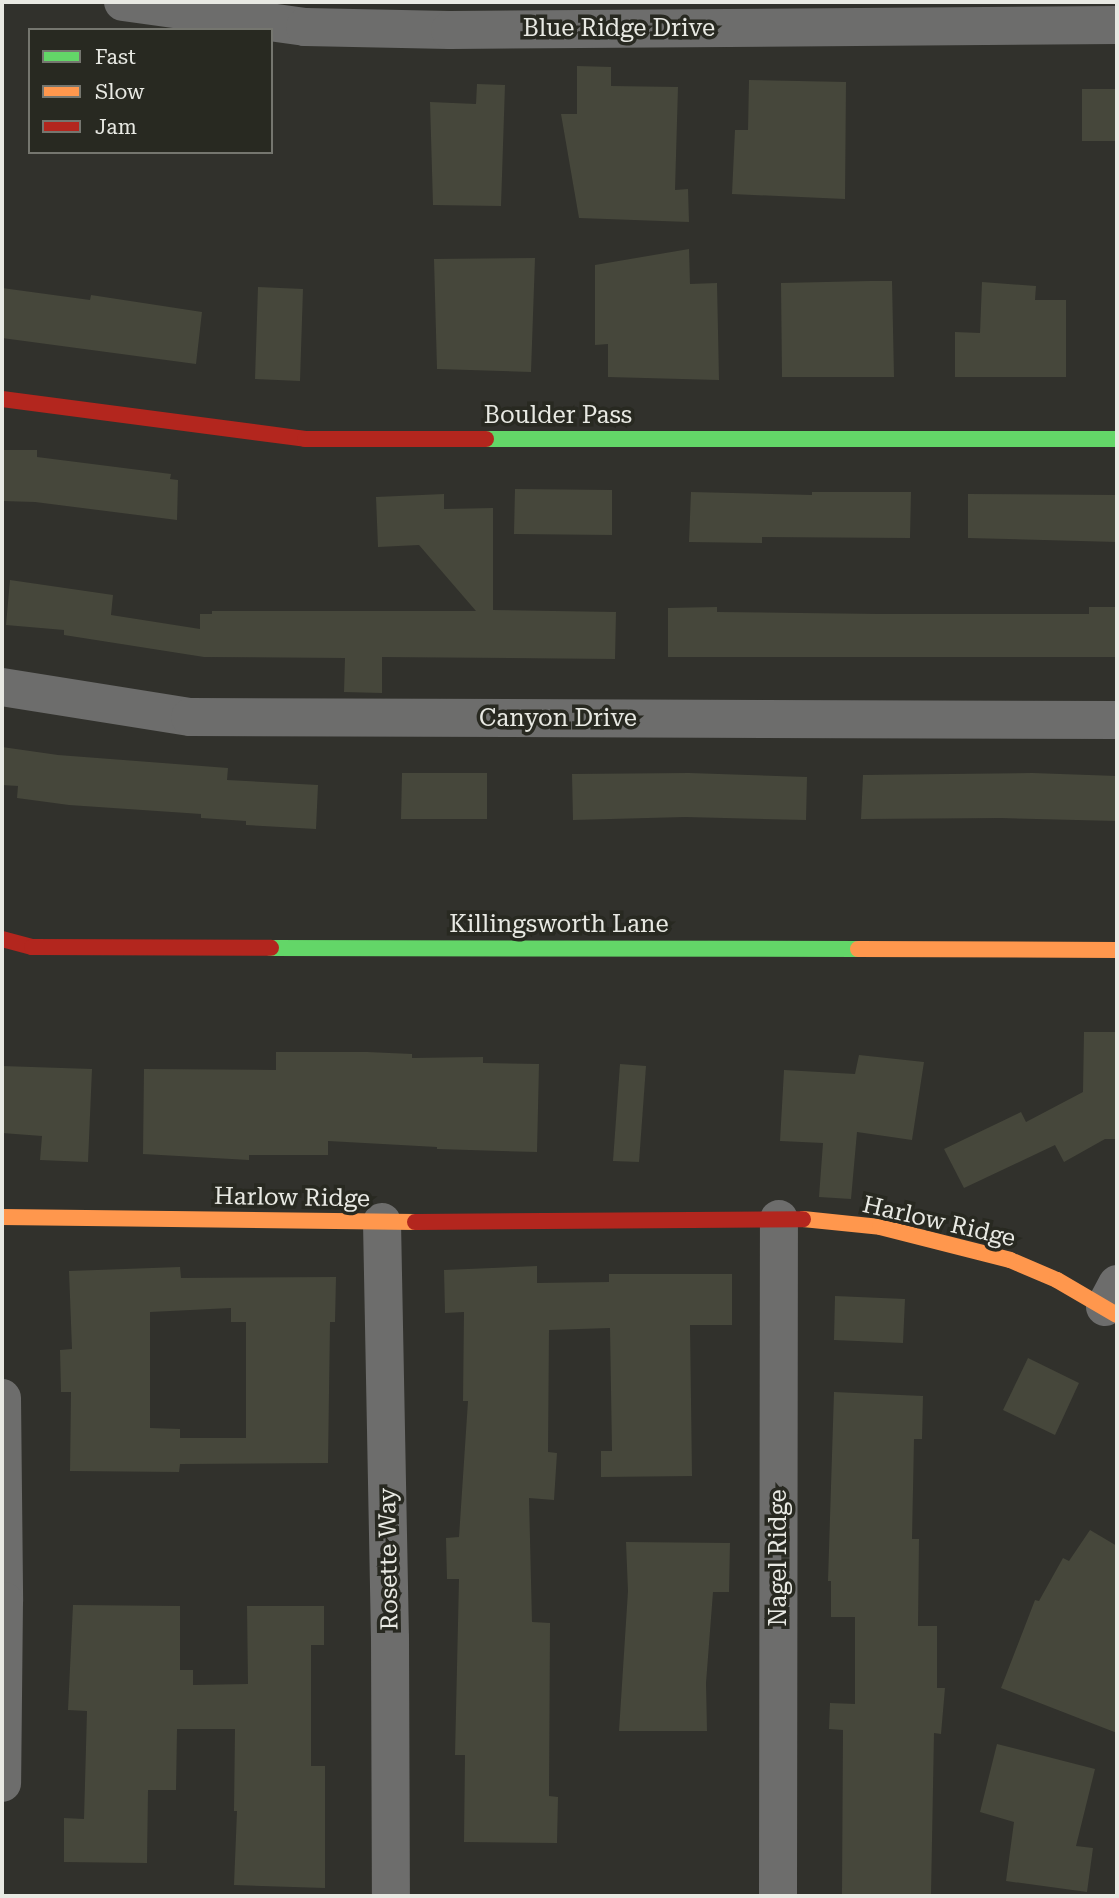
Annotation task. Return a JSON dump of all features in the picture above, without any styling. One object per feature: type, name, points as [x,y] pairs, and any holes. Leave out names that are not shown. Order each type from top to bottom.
[{"type":"street","name":"Blue Ridge Drive","points":[[123,2],[306,27],[464,30],[1117,25]]},
{"type":"street","name":"Boulder Pass","points":[[2,400],[305,439],[1117,439]]},
{"type":"street","name":"Canyon Drive","points":[[2,687],[190,717],[1117,720]]},
{"type":"street","name":"Killingsworth Lane","points":[[2,939],[32,947],[1117,950]]},
{"type":"street","name":"Harlow Ridge","points":[[2,1217],[382,1222],[779,1219],[880,1227],[952,1243],[1010,1260],[1113,1302]]},
{"type":"street","name":"Nagel Ridge","points":[[778,1896],[779,1219]]},
{"type":"street","name":"Rosette Way","points":[[382,1222],[390,1637],[391,1896]]},
{"type":"street","points":[[2,1398],[2,1783]]},
{"type":"building","points":[[577,66],[611,67],[611,86],[678,87],[675,190],[688,189],[689,222],[579,218],[561,114],[577,114]]},
{"type":"building","points":[[749,80],[846,82],[845,199],[732,194],[735,130],[748,130]]},
{"type":"building","points":[[477,84],[505,85],[501,206],[433,205],[430,102],[476,104]]},
{"type":"building","points":[[1082,89],[1117,89],[1117,141],[1082,141]]},
{"type":"building","points":[[689,249],[690,284],[717,283],[719,380],[608,377],[608,344],[595,345],[595,265]]},
{"type":"building","points":[[535,258],[531,372],[437,369],[434,259]]},
{"type":"building","points":[[892,281],[894,377],[782,377],[781,283]]},
{"type":"building","points":[[982,282],[1036,286],[1035,300],[1066,300],[1066,377],[955,377],[955,332],[980,333]]},
{"type":"building","points":[[258,287],[303,289],[300,381],[255,379]]},
{"type":"building","points":[[2,288],[90,300],[91,295],[202,312],[196,364],[2,338]]},
{"type":"building","points":[[2,450],[37,450],[37,457],[171,474],[170,479],[178,480],[177,520],[35,502],[2,501]]},
{"type":"building","points":[[515,489],[612,490],[612,535],[514,534]]},
{"type":"building","points":[[691,492],[812,495],[812,492],[911,492],[910,538],[762,537],[762,543],[689,542]]},
{"type":"building","points":[[444,494],[444,509],[493,508],[493,610],[616,612],[615,659],[382,657],[382,693],[344,692],[345,658],[204,657],[64,635],[64,630],[6,625],[10,580],[113,595],[111,615],[200,629],[200,614],[212,614],[212,611],[476,611],[419,545],[378,547],[376,497]]},
{"type":"building","points":[[968,494],[1117,495],[1117,542],[968,538]]},
{"type":"building","points":[[717,607],[717,612],[1089,614],[1089,607],[1117,607],[1117,657],[668,657],[668,608]]},
{"type":"building","points":[[2,747],[58,755],[228,768],[227,780],[318,785],[316,829],[246,825],[246,821],[201,818],[201,814],[69,805],[17,798],[18,786],[2,785]]},
{"type":"building","points":[[402,773],[487,773],[487,819],[401,819]]},
{"type":"building","points":[[689,773],[807,777],[806,820],[685,817],[573,820],[572,774]]},
{"type":"building","points":[[1032,773],[1117,776],[1117,821],[861,819],[863,775]]},
{"type":"building","points":[[1084,1032],[1117,1032],[1117,1139],[1105,1139],[1064,1162],[1055,1145],[964,1188],[944,1149],[1021,1112],[1026,1122],[1083,1092]]},
{"type":"building","points":[[276,1052],[367,1052],[412,1054],[412,1058],[483,1057],[483,1063],[539,1064],[537,1152],[437,1149],[328,1141],[328,1155],[249,1155],[249,1160],[143,1154],[144,1069],[276,1070]]},
{"type":"building","points":[[859,1055],[924,1062],[912,1140],[857,1132],[851,1199],[819,1197],[823,1143],[780,1141],[784,1070],[855,1074]]},
{"type":"building","points":[[620,1064],[646,1066],[639,1162],[613,1161]]},
{"type":"building","points":[[2,1066],[92,1069],[88,1162],[40,1160],[42,1136],[2,1133]]},
{"type":"building","points":[[537,1266],[537,1283],[609,1282],[609,1274],[732,1274],[732,1325],[690,1325],[692,1476],[601,1477],[601,1451],[612,1451],[610,1328],[549,1330],[548,1452],[557,1453],[554,1500],[529,1498],[532,1622],[550,1623],[549,1796],[558,1797],[557,1843],[464,1842],[465,1755],[455,1755],[459,1579],[447,1579],[446,1538],[459,1537],[468,1401],[463,1401],[464,1312],[445,1313],[444,1270]]},
{"type":"building","points":[[180,1267],[181,1278],[336,1277],[335,1322],[330,1322],[328,1463],[180,1464],[179,1472],[70,1471],[71,1392],[61,1392],[60,1350],[72,1349],[69,1271]],"holes":[[[231,1308],[231,1322],[246,1322],[246,1438],[180,1438],[180,1429],[150,1428],[150,1312]]]},
{"type":"building","points":[[835,1296],[905,1299],[903,1343],[834,1340]]},
{"type":"building","points":[[1028,1358],[1079,1383],[1055,1435],[1003,1410]]},
{"type":"building","points":[[834,1392],[923,1396],[922,1439],[914,1439],[912,1539],[919,1539],[918,1626],[937,1626],[937,1688],[945,1688],[941,1734],[934,1733],[931,1895],[842,1894],[843,1730],[829,1729],[830,1703],[855,1704],[855,1617],[831,1617],[831,1581],[828,1581]]},
{"type":"building","points":[[1090,1530],[1117,1546],[1117,1733],[1001,1688],[1035,1600],[1039,1601],[1063,1558],[1069,1561]]},
{"type":"building","points":[[626,1542],[730,1543],[729,1592],[713,1592],[706,1683],[707,1731],[619,1731],[628,1591]]},
{"type":"building","points":[[73,1605],[180,1606],[180,1670],[193,1670],[193,1685],[248,1684],[247,1606],[324,1606],[324,1645],[311,1645],[311,1766],[325,1766],[325,1888],[234,1885],[237,1811],[234,1811],[235,1729],[177,1729],[176,1790],[148,1790],[147,1863],[64,1862],[64,1818],[84,1819],[87,1711],[68,1710]]},
{"type":"building","points":[[997,1744],[1095,1769],[1076,1846],[1093,1848],[1087,1892],[1006,1881],[1014,1822],[980,1812]]},
{"type":"traffic: fast","points":[[486,439],[1117,439]]},
{"type":"traffic: fast","points":[[271,948],[858,949]]},
{"type":"traffic: slow","points":[[858,949],[1117,950]]},
{"type":"traffic: slow","points":[[2,1217],[415,1222]]},
{"type":"traffic: slow","points":[[803,1219],[880,1227],[1010,1260],[1057,1280],[1117,1315]]},
{"type":"traffic: jam","points":[[2,399],[305,439],[486,439]]},
{"type":"traffic: jam","points":[[2,939],[32,947],[271,948]]},
{"type":"traffic: jam","points":[[415,1222],[803,1219]]}]
